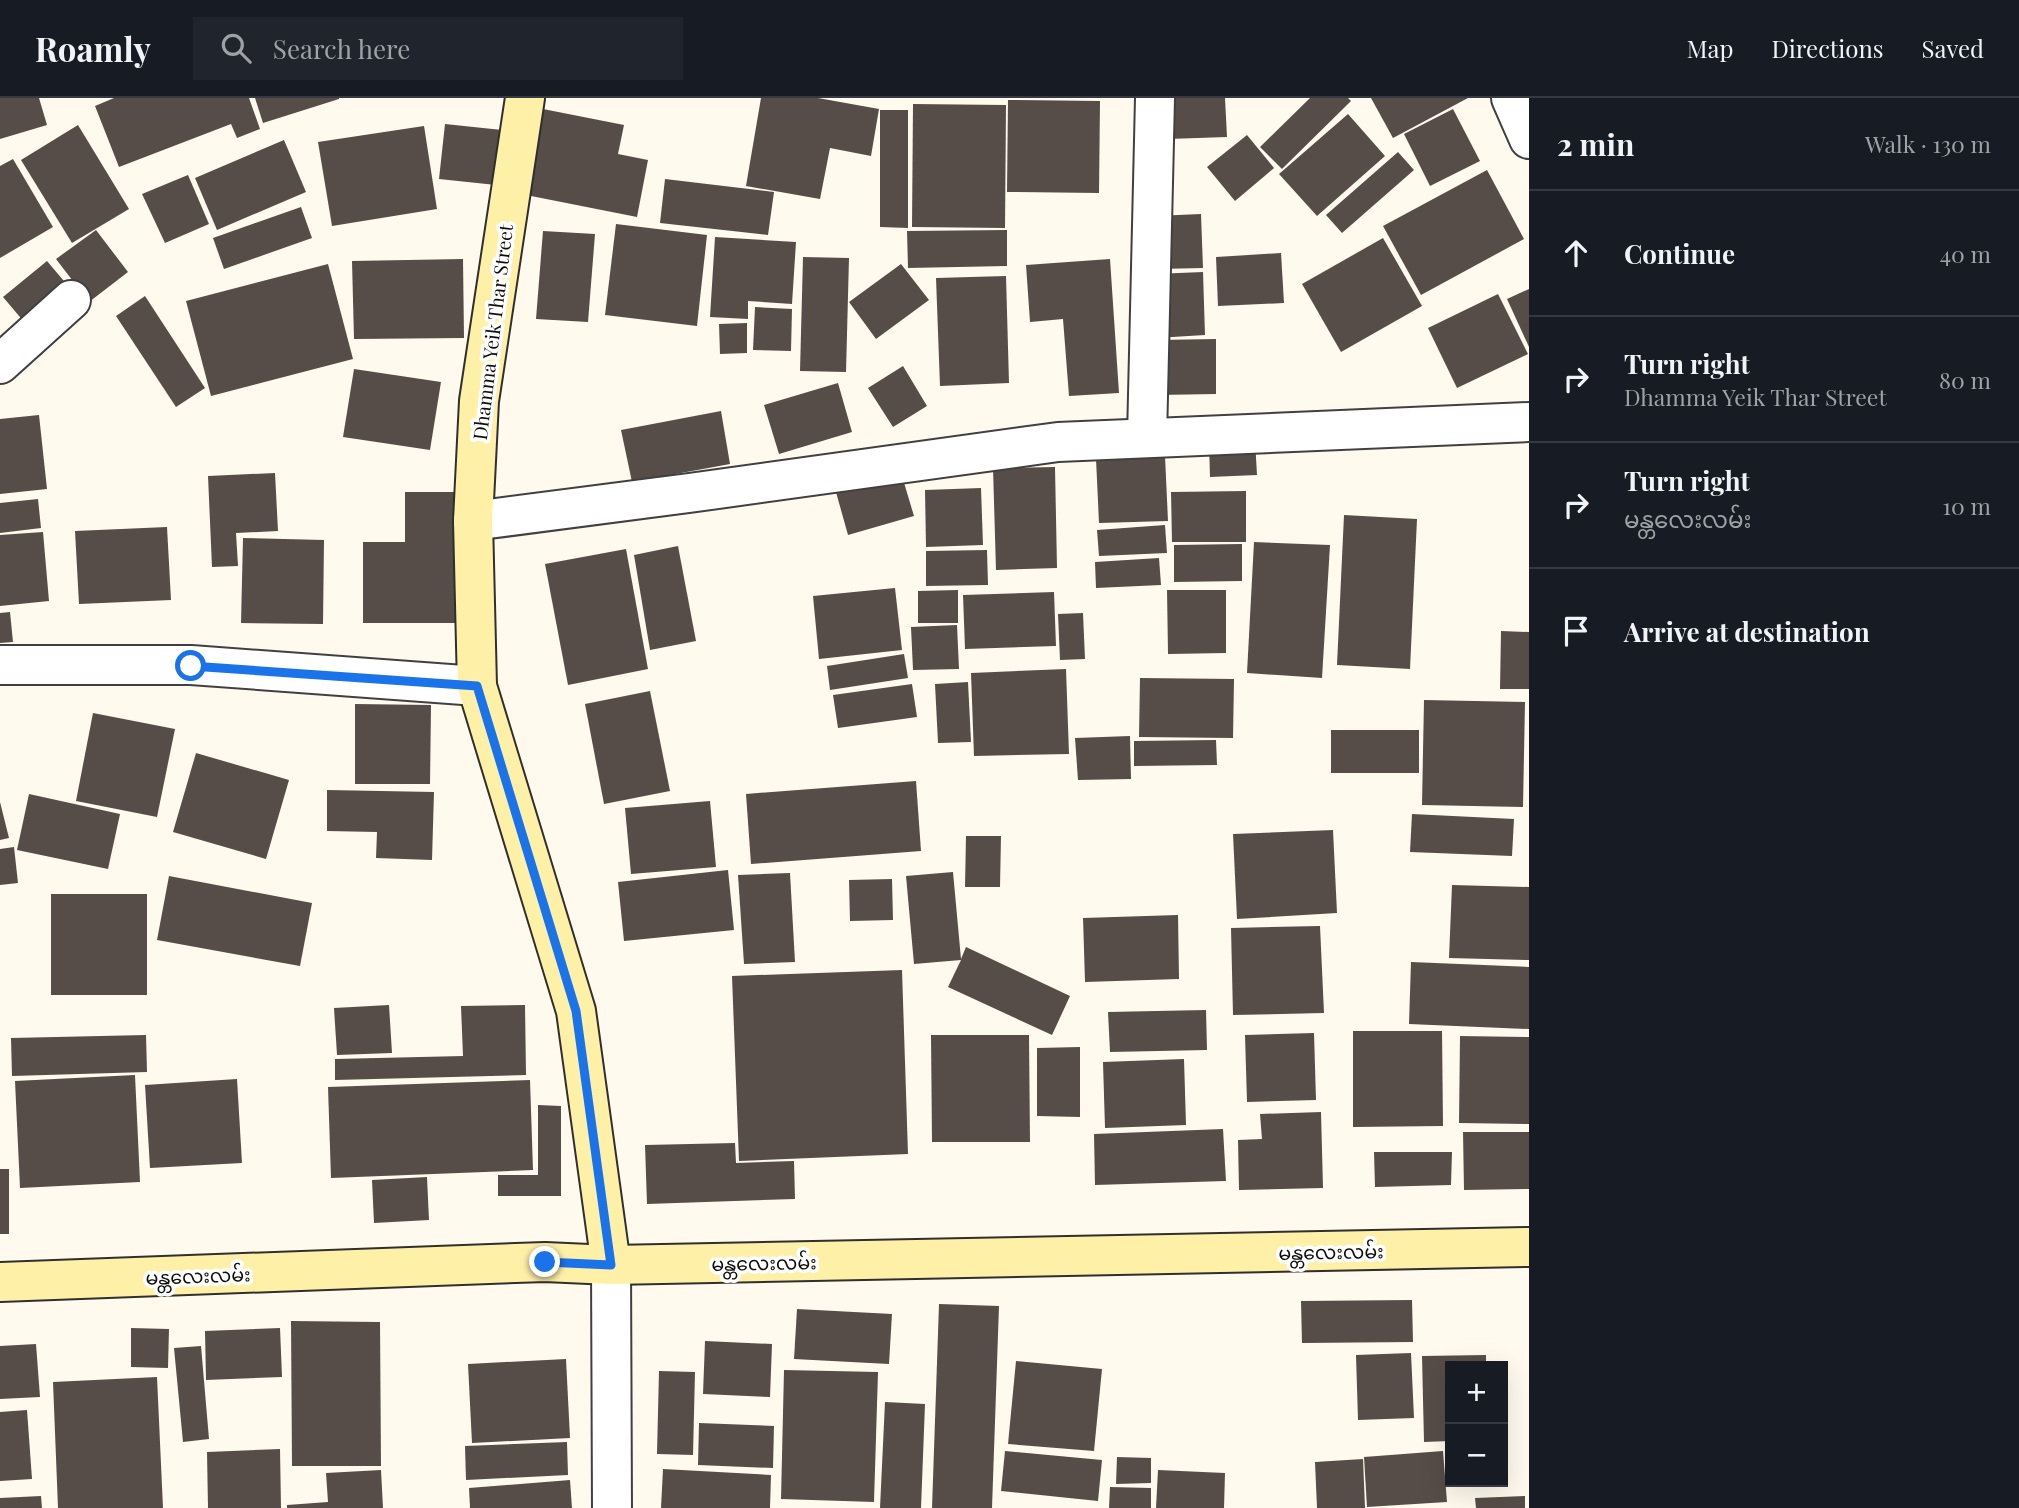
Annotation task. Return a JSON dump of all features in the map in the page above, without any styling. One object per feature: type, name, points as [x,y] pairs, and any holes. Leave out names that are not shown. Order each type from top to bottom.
[{"type":"main road","name":"Dhamma Yeik Thar Street","points":[[525,98],[479,401],[473,521],[477,686],[576,1011],[611,1265]]},
{"type":"main road","name":"မန္တလေးလမ်း","points":[[0,1282],[545,1262],[611,1265],[1529,1247]]},
{"type":"street","points":[[1147,438],[1155,98]]},
{"type":"street","points":[[1511,98],[1529,139]]},
{"type":"street","points":[[0,364],[71,300]]},
{"type":"street","points":[[473,521],[689,494],[1058,442],[1529,422]]},
{"type":"street","points":[[0,665],[191,666],[477,686]]},
{"type":"street","points":[[611,1265],[612,1508]]},
{"type":"building","points":[[0,98],[39,98],[47,125],[0,139]]},
{"type":"building","points":[[114,98],[249,98],[260,129],[237,138],[231,124],[119,167],[95,106]]},
{"type":"building","points":[[255,98],[339,98],[339,99],[263,123]]},
{"type":"building","points":[[761,98],[818,98],[879,109],[871,156],[830,148],[820,199],[746,186]]},
{"type":"building","points":[[1166,98],[1225,98],[1227,137],[1168,139]]},
{"type":"building","points":[[1310,98],[1348,98],[1351,101],[1282,169],[1260,147]]},
{"type":"building","points":[[1371,98],[1468,98],[1393,138]]},
{"type":"building","points":[[1008,100],[1100,101],[1099,193],[1007,192]]},
{"type":"building","points":[[913,104],[1006,105],[1005,228],[912,227]]},
{"type":"building","points":[[543,109],[624,125],[618,154],[648,160],[637,217],[526,195]]},
{"type":"building","points":[[1453,109],[1480,161],[1430,186],[1404,134]]},
{"type":"building","points":[[880,110],[908,110],[908,228],[880,227]]},
{"type":"building","points":[[1348,114],[1385,156],[1317,216],[1279,174]]},
{"type":"building","points":[[445,124],[502,130],[496,185],[439,179]]},
{"type":"building","points":[[78,125],[129,209],[72,243],[21,160]]},
{"type":"building","points":[[424,126],[437,209],[332,226],[318,142]]},
{"type":"building","points":[[1247,135],[1274,168],[1235,201],[1207,167]]},
{"type":"building","points":[[284,140],[306,192],[217,230],[195,178]]},
{"type":"building","points":[[1398,152],[1414,170],[1342,233],[1326,215]]},
{"type":"building","points":[[13,159],[53,227],[0,258],[0,166]]},
{"type":"building","points":[[1487,170],[1524,239],[1421,295],[1383,226]]},
{"type":"building","points":[[188,175],[209,224],[165,243],[142,194]]},
{"type":"building","points":[[665,179],[774,192],[768,235],[660,223]]},
{"type":"building","points":[[301,207],[312,238],[224,269],[213,238]]},
{"type":"building","points":[[1201,214],[1203,268],[1158,269],[1155,216]]},
{"type":"building","points":[[616,224],[707,235],[697,326],[605,315]]},
{"type":"building","points":[[96,230],[128,272],[89,302],[56,259]]},
{"type":"building","points":[[1007,230],[1007,266],[908,268],[907,231]]},
{"type":"building","points":[[543,231],[595,234],[588,322],[536,319]]},
{"type":"building","points":[[715,237],[796,242],[792,304],[748,301],[748,319],[710,317]]},
{"type":"building","points":[[1383,238],[1422,306],[1341,352],[1302,284]]},
{"type":"building","points":[[1281,253],[1284,303],[1218,306],[1216,257]]},
{"type":"building","points":[[803,257],[849,258],[846,372],[800,371]]},
{"type":"building","points":[[463,259],[464,338],[354,339],[352,261]]},
{"type":"building","points":[[1110,259],[1119,393],[1069,396],[1063,319],[1030,322],[1026,265]]},
{"type":"building","points":[[47,261],[74,293],[30,329],[3,297]]},
{"type":"building","points":[[328,264],[353,359],[211,396],[186,301]]},
{"type":"building","points":[[901,264],[929,300],[876,339],[849,302]]},
{"type":"building","points":[[1203,272],[1205,335],[1156,338],[1154,274]]},
{"type":"building","points":[[1006,276],[1009,383],[940,386],[936,278]]},
{"type":"building","points":[[1529,289],[1529,347],[1507,299]]},
{"type":"building","points":[[1498,294],[1528,354],[1457,388],[1428,328]]},
{"type":"building","points":[[145,296],[205,388],[176,407],[116,316]]},
{"type":"building","points":[[755,307],[792,309],[791,351],[753,350]]},
{"type":"building","points":[[747,323],[747,353],[720,354],[719,324]]},
{"type":"building","points":[[1216,339],[1216,394],[1158,395],[1158,340]]},
{"type":"building","points":[[903,366],[927,406],[893,427],[868,388]]},
{"type":"building","points":[[354,369],[441,382],[430,450],[343,437]]},
{"type":"building","points":[[838,383],[852,432],[779,454],[764,405]]},
{"type":"building","points":[[721,411],[730,464],[632,482],[621,430]]},
{"type":"building","points":[[39,415],[47,489],[0,494],[0,419]]},
{"type":"building","points":[[1255,440],[1257,475],[1210,477],[1209,442]]},
{"type":"building","points":[[1165,456],[1168,521],[1099,523],[1096,459]]},
{"type":"building","points":[[899,466],[914,516],[848,535],[834,485]]},
{"type":"building","points":[[1055,467],[1057,568],[996,570],[993,468]]},
{"type":"building","points":[[275,473],[278,531],[236,533],[238,566],[212,567],[208,476]]},
{"type":"building","points":[[981,488],[983,545],[926,547],[925,490]]},
{"type":"building","points":[[1246,491],[1246,542],[1172,542],[1171,492]]},
{"type":"building","points":[[405,492],[461,492],[461,623],[363,623],[363,542],[405,542]]},
{"type":"building","points":[[38,499],[41,528],[0,533],[0,503]]},
{"type":"building","points":[[1344,515],[1417,519],[1410,669],[1337,665]]},
{"type":"building","points":[[1165,525],[1167,553],[1099,556],[1097,530]]},
{"type":"building","points":[[167,527],[171,600],[79,604],[75,531]]},
{"type":"building","points":[[43,532],[49,601],[0,606],[0,535]]},
{"type":"building","points":[[243,538],[324,540],[323,624],[241,623]]},
{"type":"building","points":[[1254,542],[1330,545],[1322,678],[1247,673]]},
{"type":"building","points":[[1242,544],[1242,581],[1174,582],[1174,545]]},
{"type":"building","points":[[678,546],[696,641],[650,650],[634,555]]},
{"type":"building","points":[[626,549],[648,669],[568,685],[545,564]]},
{"type":"building","points":[[987,550],[988,585],[926,586],[926,551]]},
{"type":"building","points":[[1159,558],[1161,585],[1096,588],[1095,562]]},
{"type":"building","points":[[895,588],[902,650],[819,659],[813,596]]},
{"type":"building","points":[[958,590],[958,623],[918,623],[918,591]]},
{"type":"building","points":[[1167,590],[1226,590],[1226,653],[1168,654]]},
{"type":"building","points":[[1054,592],[1056,646],[965,649],[963,595]]},
{"type":"building","points":[[10,612],[13,642],[0,643],[0,613]]},
{"type":"building","points":[[1083,613],[1085,659],[1060,660],[1058,614]]},
{"type":"building","points":[[957,625],[959,669],[913,670],[911,627]]},
{"type":"building","points":[[1501,631],[1529,632],[1529,689],[1500,689]]},
{"type":"building","points":[[904,654],[908,678],[830,690],[827,666]]},
{"type":"building","points":[[1066,669],[1069,754],[974,756],[971,673]]},
{"type":"building","points":[[1140,678],[1234,679],[1233,738],[1139,737]]},
{"type":"building","points":[[968,682],[971,742],[938,743],[935,684]]},
{"type":"building","points":[[912,684],[917,717],[838,728],[833,695]]},
{"type":"building","points":[[650,691],[670,791],[604,804],[585,704]]},
{"type":"building","points":[[1424,700],[1525,702],[1523,807],[1422,805]]},
{"type":"building","points":[[355,704],[431,705],[430,784],[355,784]]},
{"type":"building","points":[[93,713],[175,729],[157,817],[76,801]]},
{"type":"building","points":[[1331,730],[1419,730],[1419,773],[1331,773]]},
{"type":"building","points":[[1130,736],[1131,779],[1078,780],[1075,738]]},
{"type":"building","points":[[1216,740],[1217,765],[1134,766],[1134,741]]},
{"type":"building","points":[[196,753],[289,780],[266,859],[173,832]]},
{"type":"building","points":[[916,781],[921,851],[751,864],[746,794]]},
{"type":"building","points":[[327,790],[434,792],[432,860],[376,858],[377,832],[327,831]]},
{"type":"building","points":[[29,794],[120,814],[108,869],[17,850]]},
{"type":"building","points":[[710,801],[716,867],[631,874],[625,808]]},
{"type":"building","points":[[0,802],[9,838],[0,840]]},
{"type":"building","points":[[1412,814],[1514,819],[1512,856],[1410,852]]},
{"type":"building","points":[[1333,830],[1337,913],[1237,919],[1233,834]]},
{"type":"building","points":[[966,836],[1001,836],[1000,887],[965,887]]},
{"type":"building","points":[[14,847],[18,883],[0,885],[0,849]]},
{"type":"building","points":[[728,870],[734,930],[624,941],[618,882]]},
{"type":"building","points":[[953,872],[961,959],[966,947],[1070,996],[1052,1035],[948,987],[961,960],[914,964],[906,876]]},
{"type":"building","points":[[790,873],[795,962],[744,964],[738,875]]},
{"type":"building","points":[[169,876],[312,903],[300,966],[157,940]]},
{"type":"building","points":[[892,879],[893,920],[850,921],[849,880]]},
{"type":"building","points":[[1452,885],[1529,887],[1529,960],[1449,958]]},
{"type":"building","points":[[51,894],[147,894],[147,995],[51,995]]},
{"type":"building","points":[[1178,915],[1179,979],[1085,982],[1083,918]]},
{"type":"building","points":[[1320,926],[1324,1013],[1233,1015],[1231,928]]},
{"type":"building","points":[[1411,962],[1529,967],[1529,1029],[1409,1024]]},
{"type":"building","points":[[902,970],[908,1154],[739,1161],[732,976]]},
{"type":"building","points":[[389,1005],[392,1053],[337,1055],[334,1008]]},
{"type":"building","points":[[525,1005],[526,1075],[335,1080],[335,1059],[463,1056],[461,1006]]},
{"type":"building","points":[[1206,1010],[1207,1050],[1110,1052],[1108,1012]]},
{"type":"building","points":[[1353,1031],[1442,1031],[1443,1126],[1353,1127]]},
{"type":"building","points":[[1314,1033],[1316,1100],[1247,1102],[1245,1035]]},
{"type":"building","points":[[146,1035],[147,1072],[12,1076],[11,1038]]},
{"type":"building","points":[[931,1035],[1029,1035],[1030,1142],[932,1142]]},
{"type":"building","points":[[1460,1036],[1529,1037],[1529,1124],[1459,1123]]},
{"type":"building","points":[[1080,1047],[1080,1117],[1037,1116],[1037,1048]]},
{"type":"building","points":[[1184,1059],[1186,1125],[1105,1128],[1103,1062]]},
{"type":"building","points":[[135,1075],[140,1182],[20,1188],[15,1081]]},
{"type":"building","points":[[237,1079],[242,1163],[150,1168],[145,1085]]},
{"type":"building","points":[[530,1080],[533,1170],[331,1178],[328,1087]]},
{"type":"building","points":[[538,1105],[561,1106],[561,1196],[498,1196],[498,1175],[538,1175]]},
{"type":"building","points":[[1321,1112],[1323,1188],[1239,1190],[1238,1140],[1262,1139],[1260,1114]]},
{"type":"building","points":[[1223,1129],[1226,1181],[1095,1185],[1094,1134]]},
{"type":"building","points":[[1463,1132],[1529,1132],[1529,1189],[1464,1190]]},
{"type":"building","points":[[735,1143],[736,1163],[794,1161],[795,1199],[647,1204],[645,1145]]},
{"type":"building","points":[[1374,1152],[1452,1152],[1451,1185],[1375,1187]]},
{"type":"building","points":[[0,1169],[9,1169],[9,1234],[0,1234]]},
{"type":"building","points":[[427,1177],[429,1220],[374,1223],[372,1180]]},
{"type":"building","points":[[1412,1300],[1413,1342],[1302,1343],[1301,1301]]},
{"type":"building","points":[[939,1304],[999,1306],[992,1508],[932,1508]]},
{"type":"building","points":[[797,1309],[892,1314],[889,1364],[794,1359]]},
{"type":"building","points":[[291,1321],[380,1322],[381,1466],[292,1466]]},
{"type":"building","points":[[131,1328],[169,1329],[168,1368],[131,1367]]},
{"type":"building","points":[[280,1328],[282,1377],[206,1380],[205,1331]]},
{"type":"building","points":[[705,1341],[772,1344],[770,1397],[703,1394]]},
{"type":"building","points":[[36,1344],[40,1397],[0,1399],[0,1346]]},
{"type":"building","points":[[201,1346],[209,1439],[183,1442],[174,1348]]},
{"type":"building","points":[[1411,1353],[1414,1418],[1358,1420],[1356,1355]]},
{"type":"building","points":[[1486,1355],[1486,1361],[1445,1361],[1445,1441],[1424,1442],[1422,1356]]},
{"type":"building","points":[[566,1359],[570,1438],[472,1443],[468,1364]]},
{"type":"building","points":[[1016,1361],[1102,1369],[1094,1451],[1008,1444]]},
{"type":"building","points":[[784,1370],[878,1372],[874,1502],[781,1499]]},
{"type":"building","points":[[659,1371],[695,1372],[693,1455],[657,1454]]},
{"type":"building","points":[[157,1377],[163,1508],[58,1508],[53,1382]]},
{"type":"building","points":[[885,1402],[925,1404],[921,1508],[880,1508]]},
{"type":"building","points":[[27,1410],[32,1479],[0,1481],[0,1412]]},
{"type":"building","points":[[699,1423],[774,1426],[773,1468],[698,1465]]},
{"type":"building","points":[[567,1442],[568,1475],[466,1480],[465,1446]]},
{"type":"building","points":[[280,1449],[281,1508],[208,1508],[207,1452]]},
{"type":"building","points":[[1005,1451],[1102,1460],[1098,1501],[1001,1491]]},
{"type":"building","points":[[1443,1451],[1447,1502],[1367,1507],[1364,1457]]},
{"type":"building","points":[[1117,1457],[1151,1458],[1151,1483],[1116,1484]]},
{"type":"building","points":[[1363,1459],[1365,1508],[1317,1508],[1315,1462]]},
{"type":"building","points":[[663,1469],[771,1475],[770,1508],[661,1508]]},
{"type":"building","points":[[381,1470],[383,1508],[287,1508],[287,1505],[328,1502],[326,1473]]},
{"type":"building","points":[[1158,1470],[1225,1473],[1224,1508],[1156,1508]]},
{"type":"building","points":[[570,1480],[572,1508],[470,1508],[469,1488]]},
{"type":"building","points":[[1110,1487],[1151,1488],[1151,1508],[1109,1508]]},
{"type":"building","points":[[41,1496],[42,1508],[0,1508],[0,1498]]},
{"type":"building","points":[[1525,1496],[1525,1508],[1476,1508],[1475,1498]]},
{"type":"route","points":[[191,666],[477,686],[576,1011],[611,1265],[545,1262]]}]
